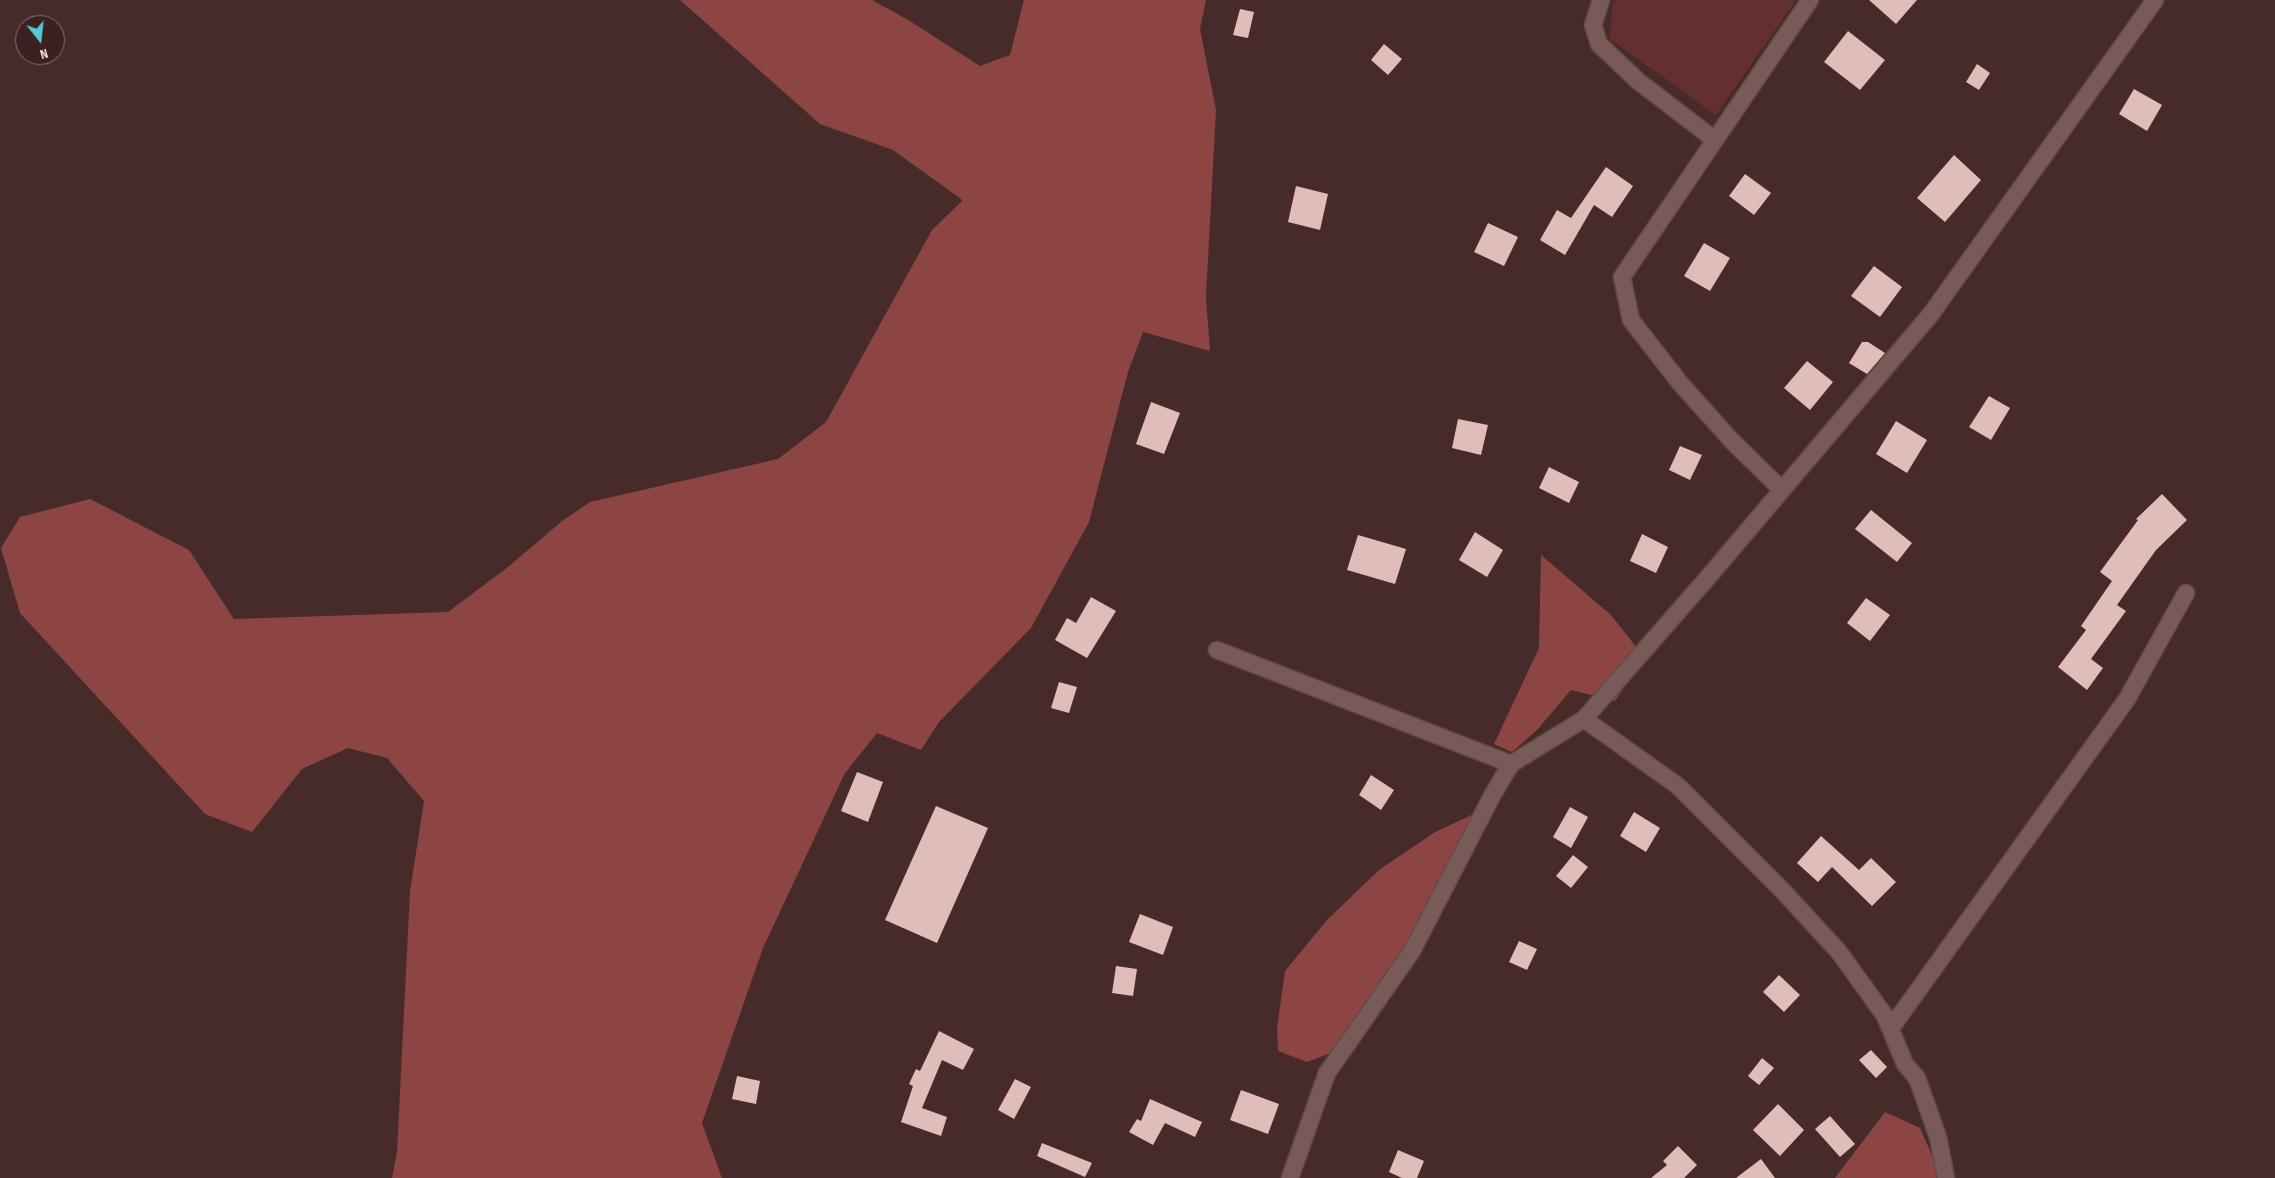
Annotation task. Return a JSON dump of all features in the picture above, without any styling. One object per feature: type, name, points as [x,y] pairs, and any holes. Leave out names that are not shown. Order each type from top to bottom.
[{"type":"street","points":[[1601,0],[1592,25],[1599,44],[1638,81],[1715,140]]},
{"type":"street","points":[[1782,490],[1732,441],[1680,383],[1631,320],[1622,277],[1810,0]]},
{"type":"street","points":[[1290,1178],[1327,1073],[1412,950],[1493,794],[1512,764],[1584,719],[1931,314],[2155,0]]},
{"type":"street","points":[[1891,1028],[2127,699],[2186,593]]},
{"type":"street","points":[[1217,650],[1512,764]]},
{"type":"street","points":[[1584,719],[1678,786],[1782,890],[1839,952],[1885,1016],[1905,1064],[1917,1078],[1938,1137],[1945,1170]]},
{"type":"shaded area","points":[[680,0],[872,0],[910,21],[980,66],[1010,55],[1024,0],[1206,0],[1200,29],[1216,110],[1206,297],[1210,351],[1143,332],[1128,372],[1089,522],[1031,628],[939,722],[921,750],[877,733],[845,773],[763,948],[702,1123],[722,1178],[392,1178],[397,1152],[410,891],[424,801],[387,758],[348,748],[302,769],[252,832],[205,814],[20,613],[1,548],[20,517],[90,499],[189,550],[234,619],[448,612],[508,567],[562,521],[590,502],[778,459],[826,422],[932,230],[962,201],[893,150],[820,124]]},
{"type":"shaded area","points":[[1616,0],[1796,0],[1716,115],[1610,39],[1612,6]]},
{"type":"shaded area","points":[[1541,555],[1611,615],[1644,657],[1615,701],[1571,690],[1537,730],[1512,752],[1494,744],[1539,648]]},
{"type":"shaded area","points":[[1476,813],[1431,911],[1378,1015],[1336,1051],[1307,1062],[1278,1051],[1277,1028],[1285,971],[1327,920],[1379,870],[1435,832]]},
{"type":"shaded area","points":[[1885,1112],[1920,1128],[1942,1178],[1835,1178]]},
{"type":"building","points":[[1869,0],[1917,0],[1896,24]]},
{"type":"building","points":[[1240,9],[1254,12],[1248,38],[1233,35]]},
{"type":"building","points":[[1848,31],[1885,60],[1860,90],[1824,62]]},
{"type":"building","points":[[1384,44],[1402,59],[1388,75],[1371,60]]},
{"type":"building","points":[[1977,64],[1990,73],[1979,90],[1966,82]]},
{"type":"building","points":[[2134,89],[2162,105],[2147,131],[2119,114]]},
{"type":"building","points":[[1954,155],[1981,180],[1945,222],[1917,198]]},
{"type":"building","points":[[1606,167],[1633,186],[1612,217],[1594,205],[1565,255],[1540,240],[1557,210],[1571,218]]},
{"type":"building","points":[[1745,174],[1771,193],[1754,215],[1729,196]]},
{"type":"building","points":[[1296,186],[1328,194],[1320,230],[1288,222]]},
{"type":"building","points":[[1488,223],[1518,237],[1504,266],[1474,252]]},
{"type":"building","points":[[1704,243],[1730,258],[1710,291],[1684,276]]},
{"type":"building","points":[[1874,266],[1902,287],[1880,317],[1851,296]]},
{"type":"building","points":[[1862,342],[1868,342],[1885,353],[1867,374],[1849,363]]},
{"type":"building","points":[[1807,361],[1833,382],[1810,410],[1784,388]]},
{"type":"building","points":[[1989,396],[2010,408],[1991,440],[1969,427]]},
{"type":"building","points":[[1151,402],[1180,413],[1164,454],[1136,444]]},
{"type":"building","points":[[1458,419],[1488,425],[1481,455],[1452,448]]},
{"type":"building","points":[[1896,421],[1927,440],[1907,473],[1876,454]]},
{"type":"building","points":[[1680,446],[1702,455],[1690,480],[1669,470]]},
{"type":"building","points":[[1549,467],[1579,482],[1569,503],[1539,488]]},
{"type":"building","points":[[2162,494],[2187,520],[2156,550],[2117,605],[2126,611],[2091,659],[2103,668],[2087,690],[2058,667],[2086,630],[2081,626],[2112,581],[2100,572],[2138,520],[2136,519]]},
{"type":"building","points":[[1871,510],[1912,543],[1897,562],[1855,529]]},
{"type":"building","points":[[1475,532],[1503,550],[1487,577],[1459,560]]},
{"type":"building","points":[[1642,534],[1668,547],[1656,573],[1630,561]]},
{"type":"building","points":[[1358,535],[1406,549],[1395,584],[1347,570]]},
{"type":"building","points":[[1091,597],[1116,611],[1087,658],[1055,640],[1067,618],[1076,623]]},
{"type":"building","points":[[1866,598],[1890,615],[1870,641],[1847,623]]},
{"type":"building","points":[[1059,682],[1077,687],[1069,713],[1051,708]]},
{"type":"building","points":[[857,772],[883,782],[868,822],[841,811]]},
{"type":"building","points":[[1371,775],[1394,790],[1381,810],[1359,795]]},
{"type":"building","points":[[936,806],[988,828],[937,943],[885,920]]},
{"type":"building","points":[[1570,807],[1588,817],[1571,848],[1553,837]]},
{"type":"building","points":[[1634,812],[1660,828],[1646,852],[1620,836]]},
{"type":"building","points":[[1821,836],[1859,870],[1871,858],[1896,882],[1872,906],[1832,867],[1818,882],[1797,863]]},
{"type":"building","points":[[1573,855],[1588,867],[1571,888],[1556,876]]},
{"type":"building","points":[[1140,914],[1173,927],[1163,955],[1129,942]]},
{"type":"building","points":[[1519,941],[1537,949],[1527,970],[1509,962]]},
{"type":"building","points":[[1116,966],[1137,969],[1133,996],[1112,993]]},
{"type":"building","points":[[1779,975],[1800,995],[1784,1012],[1763,992]]},
{"type":"building","points":[[939,1031],[974,1049],[963,1070],[942,1060],[922,1108],[947,1117],[941,1136],[901,1122],[913,1086],[909,1084],[916,1069],[920,1071]]},
{"type":"building","points":[[1871,1050],[1887,1067],[1876,1078],[1859,1060]]},
{"type":"building","points":[[1762,1058],[1774,1068],[1759,1085],[1748,1076]]},
{"type":"building","points":[[737,1076],[760,1081],[756,1104],[732,1099]]},
{"type":"building","points":[[1015,1079],[1031,1087],[1014,1119],[998,1110]]},
{"type":"building","points":[[1241,1090],[1279,1104],[1268,1134],[1230,1120]]},
{"type":"building","points":[[1150,1099],[1202,1122],[1195,1137],[1165,1123],[1153,1145],[1129,1132],[1137,1119],[1141,1121]]},
{"type":"building","points":[[1778,1104],[1804,1130],[1780,1156],[1753,1130]]},
{"type":"building","points":[[1830,1116],[1855,1144],[1840,1157],[1815,1129]]},
{"type":"building","points":[[1042,1143],[1092,1163],[1085,1177],[1037,1156]]},
{"type":"building","points":[[1678,1146],[1697,1165],[1684,1178],[1651,1178],[1667,1165],[1663,1161]]},
{"type":"building","points":[[1398,1150],[1424,1161],[1417,1178],[1402,1178],[1389,1172]]},
{"type":"building","points":[[1761,1159],[1775,1178],[1736,1178]]}]
